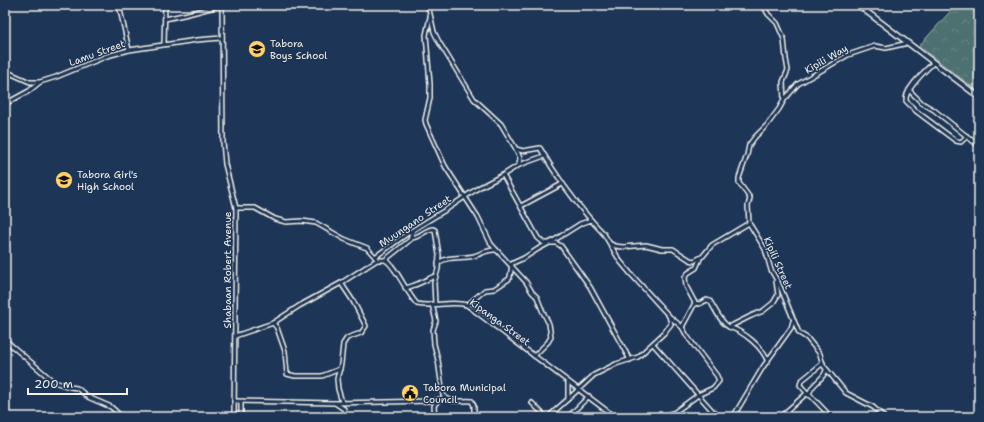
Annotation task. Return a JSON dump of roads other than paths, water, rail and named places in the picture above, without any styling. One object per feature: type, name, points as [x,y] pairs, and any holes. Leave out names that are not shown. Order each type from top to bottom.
[{"type":"main road","points":[[858,5],[933,63],[979,96]]},
{"type":"street","points":[[119,5],[129,50]]},
{"type":"street","points":[[164,44],[165,5]]},
{"type":"street","points":[[165,18],[188,14],[222,5]]},
{"type":"street","name":"Shabaan Robert Avenue","points":[[222,5],[221,38],[223,68],[224,158],[236,208],[234,417]]},
{"type":"street","name":"Muungano Street","points":[[428,5],[430,17],[439,42],[471,95],[484,110],[504,128],[516,148]]},
{"type":"street","points":[[609,243],[615,246],[623,247],[649,245],[662,249],[676,250],[690,260],[694,261],[708,252],[712,245],[749,223],[748,206],[750,198],[739,183],[739,178],[749,145],[754,137],[767,126],[779,110],[783,101],[783,82],[788,70],[785,41],[778,23],[768,14],[764,5]]},
{"type":"street","name":"Muungano Street","points":[[430,17],[426,35],[430,98],[425,120],[445,166],[464,197]]},
{"type":"street","name":"Lamu Street","points":[[40,82],[107,56],[129,50],[164,44],[221,38]]},
{"type":"street","name":"Kipili Way","points":[[783,101],[799,84],[848,55],[875,46],[886,48],[908,43]]},
{"type":"street","points":[[933,63],[918,78],[909,90],[906,95],[906,101],[956,141],[960,142],[967,136]]},
{"type":"street","points":[[5,71],[30,82],[40,82]]},
{"type":"street","points":[[5,104],[29,91],[40,82]]},
{"type":"street","points":[[909,90],[914,97],[978,143]]},
{"type":"street","points":[[516,148],[523,151],[540,148],[569,195],[604,234],[630,274],[669,316],[682,327],[719,381],[713,388],[698,395],[675,412],[660,417]]},
{"type":"street","points":[[516,148],[520,158],[519,165]]},
{"type":"street","name":"Muungano Street","points":[[376,259],[413,230],[464,197],[519,165],[544,156]]},
{"type":"street","points":[[503,175],[538,238],[544,243],[556,243],[560,246],[580,272],[630,360]]},
{"type":"street","points":[[521,206],[562,184]]},
{"type":"street","points":[[464,197],[473,209],[491,244],[538,297],[551,332],[550,340],[534,356]]},
{"type":"street","points":[[236,208],[255,208],[275,219],[286,222],[310,221],[316,223],[344,239],[367,248],[376,259]]},
{"type":"street","points":[[467,305],[486,290],[495,289],[508,280],[513,262],[524,258],[580,224],[591,220]]},
{"type":"street","name":"Kipili Street","points":[[749,223],[766,251],[769,266],[799,333],[806,338],[820,354],[826,370],[846,393],[873,407],[884,417]]},
{"type":"street","points":[[235,336],[273,323],[299,306],[341,283],[376,259],[385,260],[411,238],[415,238],[427,230],[433,229],[436,235],[439,255],[434,283],[436,320],[434,344],[438,360],[442,392],[445,398]]},
{"type":"street","points":[[411,238],[413,230]]},
{"type":"street","points":[[438,263],[445,259],[473,256],[489,250],[496,250]]},
{"type":"street","points":[[439,255],[445,259]]},
{"type":"street","points":[[695,303],[686,286],[685,277],[696,268],[700,258]]},
{"type":"street","name":"Kipanga Street","points":[[385,260],[391,264],[417,304],[447,303],[467,305],[615,417]]},
{"type":"street","points":[[406,288],[414,286],[435,276]]},
{"type":"street","points":[[729,327],[760,313],[773,303],[778,294],[775,279]]},
{"type":"street","points":[[341,283],[353,301],[366,326],[361,333],[347,338],[344,342],[340,369],[337,377],[342,402]]},
{"type":"street","points":[[695,303],[699,304],[707,300],[710,301],[716,313],[725,324],[738,330],[750,340],[763,352],[768,362]]},
{"type":"street","points":[[682,327],[695,303]]},
{"type":"street","points":[[532,403],[547,417],[594,375],[616,364],[638,357],[670,326],[671,321],[669,316]]},
{"type":"street","points":[[733,417],[791,328],[793,319]]},
{"type":"street","points":[[273,323],[277,328],[285,351],[287,374],[295,376],[322,376],[340,369]]},
{"type":"street","points":[[5,339],[54,382],[77,388],[86,395],[111,407],[122,417]]},
{"type":"street","points":[[653,344],[718,417]]},
{"type":"street","points":[[823,363],[800,380],[800,385],[808,395],[831,417]]},
{"type":"street","points":[[808,395],[810,389],[825,374],[826,370]]},
{"type":"street","points":[[568,382],[568,398]]},
{"type":"street","points":[[780,417],[802,397],[808,395]]},
{"type":"street","points":[[569,416],[589,396]]},
{"type":"street","points":[[234,401],[334,403],[433,401],[445,398],[449,400],[472,401],[474,406],[474,417]]},
{"type":"street","points":[[435,417],[434,407],[438,400]]},
{"type":"street","points":[[241,402],[241,417]]},
{"type":"street","points":[[334,403],[344,409],[346,417]]},
{"type":"place","name":"Tabora Boys School","points":[[257,49]]},
{"type":"place","name":"Tabora Girl's High School","points":[[64,180]]},
{"type":"place","name":"Tabora Municipal Council","points":[[410,393]]}]
